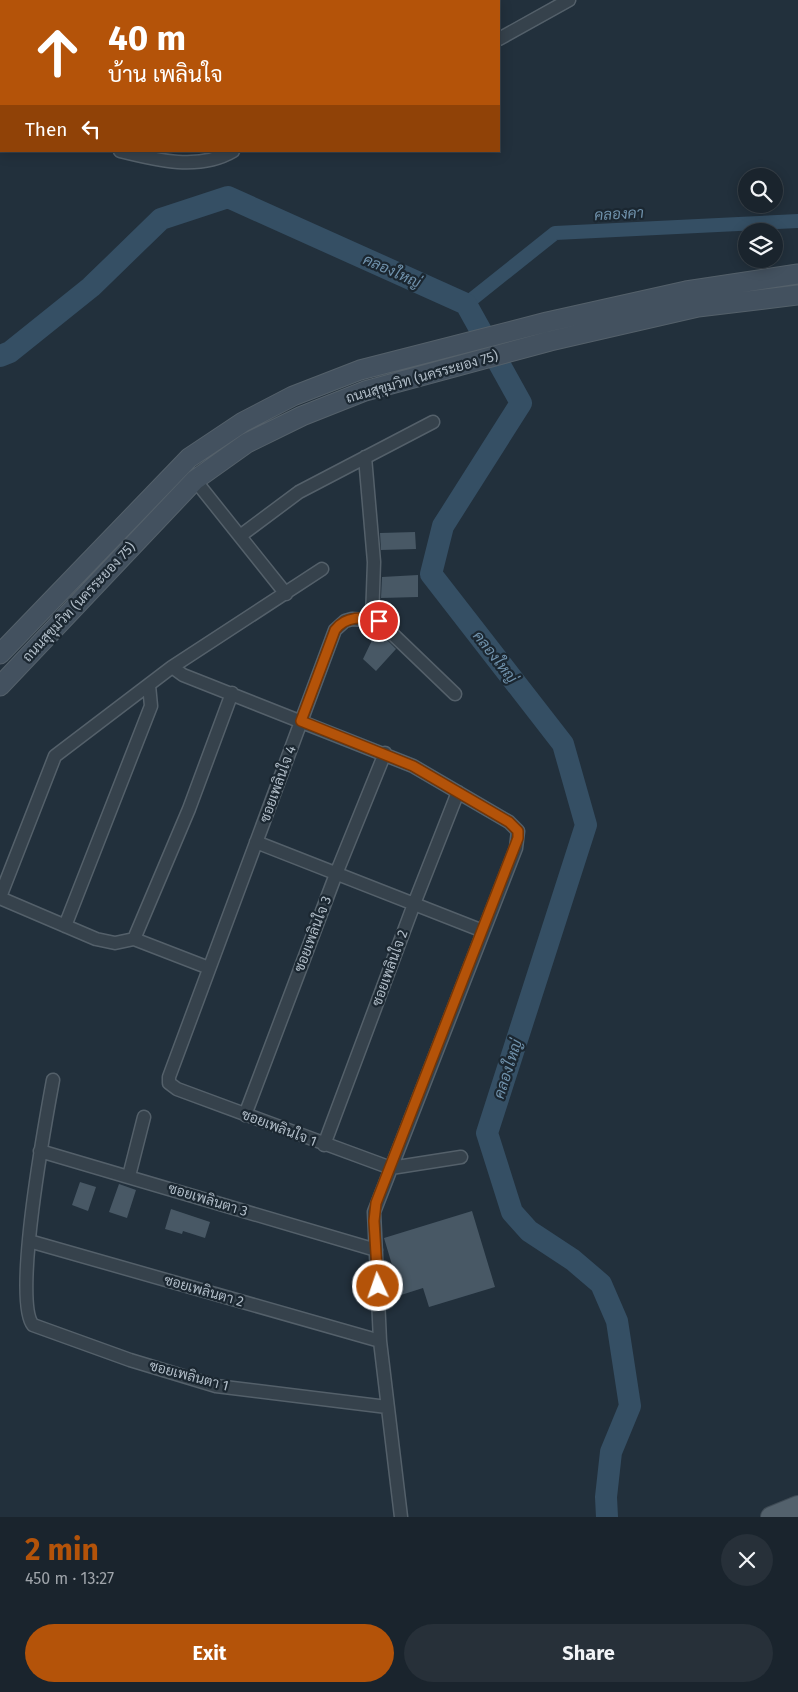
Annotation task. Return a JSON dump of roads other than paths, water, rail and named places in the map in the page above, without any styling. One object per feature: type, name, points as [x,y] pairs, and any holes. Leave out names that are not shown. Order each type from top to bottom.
[{"type":"main road","points":[[771,1517],[798,1506]]},
{"type":"street","points":[[500,38],[569,0]]},
{"type":"street","points":[[124,152],[158,160],[186,162],[212,159],[230,152]]},
{"type":"street","name":"ถนนสุขุมวิท (นครระยอง 75)","points":[[0,654],[189,458],[243,422],[293,396],[360,370],[547,322],[686,291],[798,274]]},
{"type":"street","name":"ถนนสุขุมวิท (นครระยอง 75)","points":[[0,686],[196,480],[247,443],[302,416],[365,391],[550,342],[698,307],[798,295]]},
{"type":"street","points":[[240,536],[299,492],[433,422]]},
{"type":"street","points":[[365,457],[374,562],[372,619],[385,626],[455,694]]},
{"type":"street","points":[[196,480],[286,594]]},
{"type":"street","points":[[209,968],[134,939],[107,942],[0,898],[55,756],[172,667],[286,594],[322,568]]},
{"type":"street","name":"ซอยเพลินใจ 4","points":[[169,1083],[170,1072],[335,630],[345,620],[372,619]]},
{"type":"street","points":[[21,633],[36,648]]},
{"type":"street","points":[[172,667],[183,675],[413,766],[509,822],[518,831],[516,848],[376,1203],[374,1221],[380,1341],[386,1408],[400,1517]]},
{"type":"street","points":[[65,926],[150,706],[149,685]]},
{"type":"street","points":[[134,939],[189,810],[232,693]]},
{"type":"street","name":"ซอยเพลินใจ 3","points":[[245,1115],[336,874],[385,754]]},
{"type":"street","name":"ซอยเพลินใจ 2","points":[[324,1145],[458,792]]},
{"type":"street","points":[[256,842],[483,931]]},
{"type":"street","points":[[29,1242],[40,1151],[53,1080]]},
{"type":"street","name":"ซอยเพลินใจ 1","points":[[169,1083],[177,1089],[324,1145],[391,1168]]},
{"type":"street","points":[[129,1176],[144,1117]]},
{"type":"street","name":"ซอยเพลินตา 3","points":[[40,1151],[376,1250]]},
{"type":"street","points":[[391,1168],[461,1157]]},
{"type":"street","name":"ซอยเพลินตา 1","points":[[29,1242],[26,1313],[29,1320],[38,1327],[130,1360],[216,1386],[386,1408]]},
{"type":"street","name":"ซอยเพลินตา 2","points":[[29,1242],[380,1341]]},
{"type":"waterway","name":"คลองใหญ่","points":[[0,356],[10,352],[91,287],[161,219],[228,197],[466,304],[521,403],[443,526],[431,574],[563,744],[586,825],[487,1133],[512,1212],[529,1231],[573,1260],[601,1284],[617,1321],[630,1406],[611,1452],[606,1497],[607,1517]]},
{"type":"waterway","name":"คลองคา","points":[[466,304],[555,233],[798,221]]}]
